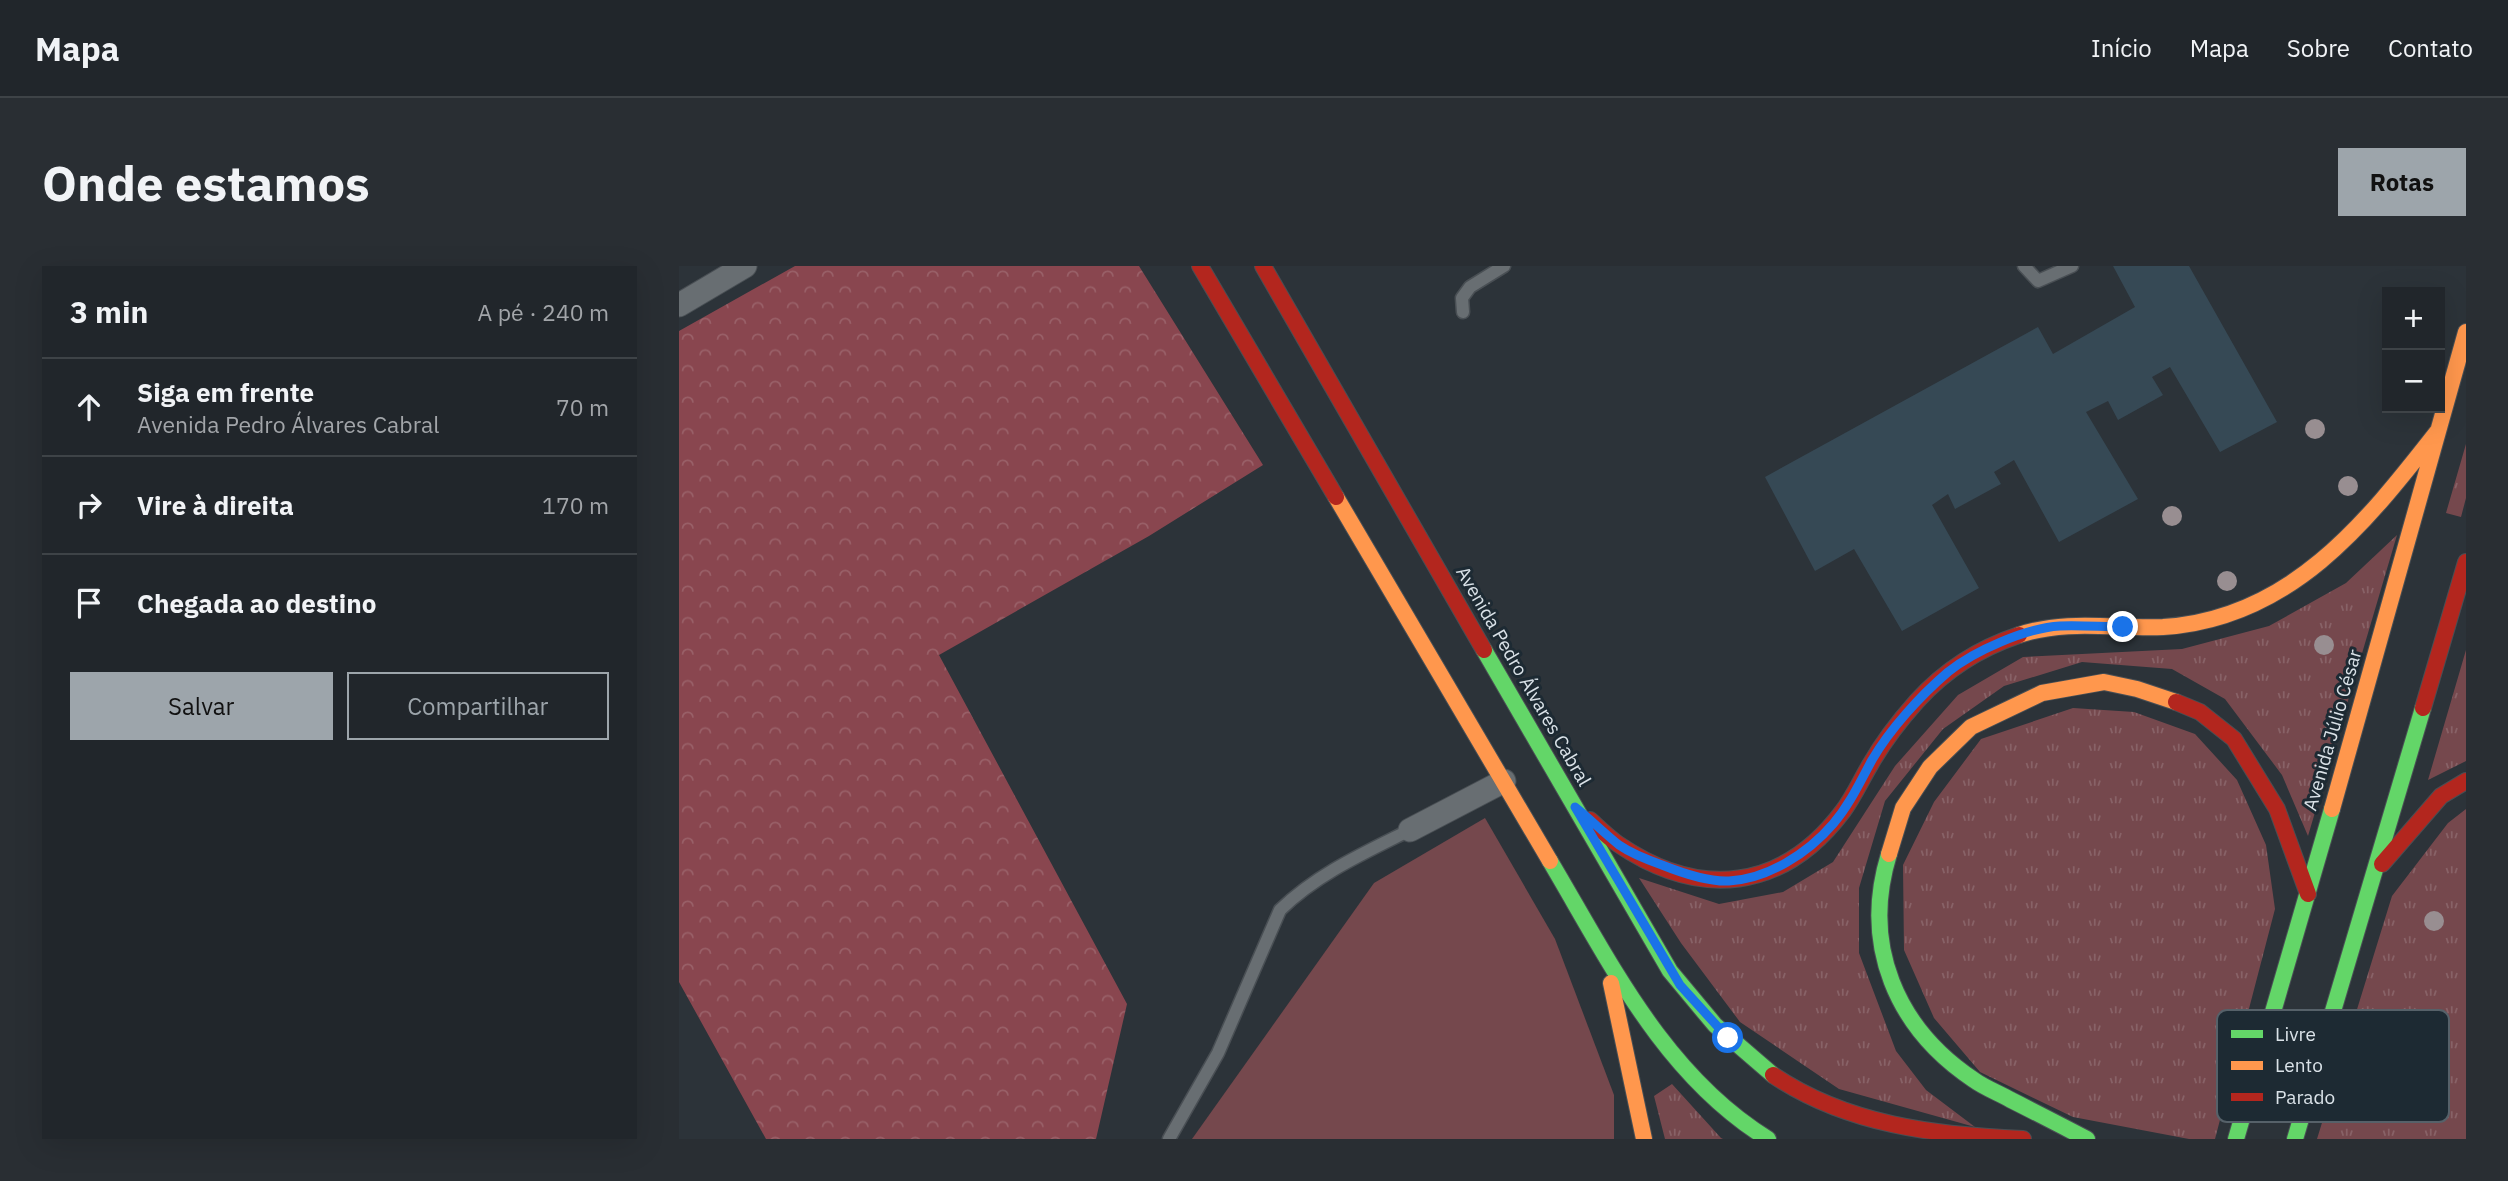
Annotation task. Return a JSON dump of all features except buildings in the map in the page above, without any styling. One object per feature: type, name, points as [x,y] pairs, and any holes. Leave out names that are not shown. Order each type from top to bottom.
[{"type":"main road","points":[[1200,266],[1628,993],[1669,1052],[1703,1092],[1744,1126],[1767,1139]]},
{"type":"main road","name":"Avenida Pedro Álvares Cabral","points":[[1263,266],[1680,985],[1728,1038],[1755,1062],[1781,1082],[1843,1112],[1918,1130],[2023,1139]]},
{"type":"main road","name":"Avenida Júlio César","points":[[2274,1010],[2466,332]]},
{"type":"main road","points":[[1575,807],[1621,846],[1643,858],[1702,877],[1729,881],[1761,874],[1786,863],[1833,825],[1853,797],[1873,758],[1920,699],[1949,671],[1973,656],[2027,633],[2058,626],[2177,625],[2234,612],[2297,582],[2346,542],[2374,513],[2437,432]]},
{"type":"main road","points":[[2333,1010],[2466,562]]},
{"type":"main road","points":[[2087,1139],[1975,1081],[1937,1052],[1913,1023],[1893,987],[1880,944],[1878,910],[1882,876],[1903,808],[1930,767],[1971,727],[2042,693],[2104,682],[2172,700],[2200,712],[2234,739],[2277,809],[2308,894]]},
{"type":"main road","points":[[2374,872],[2441,796],[2466,781]]},
{"type":"main road","points":[[1603,952],[1620,1018],[1644,1139]]},
{"type":"main road","name":"Avenida Júlio César","points":[[2236,1139],[2241,1122]]},
{"type":"main road","points":[[2295,1139],[2300,1122]]},
{"type":"street","points":[[679,305],[745,266]]},
{"type":"street","points":[[1410,830],[1504,781]]},
{"type":"lane","points":[[1463,312],[1462,298],[1470,287],[1504,266]]},
{"type":"lane","points":[[2024,266],[2038,281],[2072,266]]},
{"type":"lane","points":[[1169,1139],[1218,1053],[1280,910],[1299,892],[1330,871],[1410,830]]},
{"type":"green space","points":[[795,266],[1139,266],[1263,465],[1149,536],[939,655],[1127,1004],[1096,1139],[766,1139],[679,982],[679,331]]},
{"type":"green space","points":[[2466,444],[2466,498],[2461,517],[2446,513]]},
{"type":"green space","points":[[2397,535],[2308,836],[2282,775],[2225,699],[2172,669],[2082,662],[2004,686],[1943,729],[1885,801],[1859,888],[1859,953],[1896,1051],[1926,1090],[1975,1127],[1839,1089],[1740,1022],[1681,943],[1639,878],[1719,904],[1783,892],[1833,862],[1895,766],[1958,695],[2023,657],[2182,649],[2269,626],[2346,583]]},
{"type":"green space","points":[[2466,650],[2466,761],[2428,780]]},
{"type":"green space","points":[[2073,708],[2134,712],[2195,734],[2237,780],[2266,845],[2275,909],[2249,1010],[2217,1010],[2217,1122],[2219,1122],[2215,1139],[2189,1139],[2073,1117],[1980,1072],[1934,1018],[1904,950],[1903,865],[1934,802],[1981,739]]},
{"type":"green space","points":[[2466,809],[2466,1139],[2317,1139],[2322,1122],[2449,1122],[2449,1010],[2357,1010],[2392,896],[2448,823]]},
{"type":"green space","points":[[1485,818],[1555,939],[1614,1095],[1614,1139],[1192,1139],[1374,883]]},
{"type":"green space","points":[[1672,1084],[1723,1139],[1665,1139],[1654,1096]]},
{"type":"traffic: fast","points":[[1484,650],[1670,971],[1715,1025],[1773,1075]]},
{"type":"traffic: fast","points":[[2333,1010],[2423,708]]},
{"type":"traffic: fast","points":[[2274,1010],[2332,809]]},
{"type":"traffic: fast","points":[[1889,854],[1881,888],[1879,920],[1883,952],[1892,982],[1905,1010],[1924,1036],[1974,1080],[2087,1139]]},
{"type":"traffic: fast","points":[[1550,861],[1618,976],[1669,1050],[1731,1113],[1768,1139]]},
{"type":"traffic: fast","points":[[2236,1139],[2241,1122]]},
{"type":"traffic: fast","points":[[2295,1139],[2300,1122]]},
{"type":"traffic: slow","points":[[2332,809],[2466,332]]},
{"type":"traffic: slow","points":[[2019,635],[2055,627],[2163,627],[2208,620],[2249,606],[2287,586],[2321,561],[2382,500],[2437,432]]},
{"type":"traffic: slow","points":[[1336,497],[1550,861]]},
{"type":"traffic: slow","points":[[1889,854],[1903,808],[1930,767],[1971,727],[2042,693],[2104,682],[2176,702]]},
{"type":"traffic: slow","points":[[1611,983],[1644,1139]]},
{"type":"traffic: jam","points":[[1200,266],[1336,497]]},
{"type":"traffic: jam","points":[[1263,266],[1484,650]]},
{"type":"traffic: jam","points":[[2423,708],[2466,562]]},
{"type":"traffic: jam","points":[[1590,820],[1618,844],[1649,862],[1679,874],[1709,879],[1739,878],[1767,871],[1794,858],[1819,838],[1843,811],[1892,732],[1939,679],[1991,646],[2019,635]]},
{"type":"traffic: jam","points":[[2176,702],[2200,712],[2234,739],[2277,809],[2308,894]]},
{"type":"traffic: jam","points":[[2382,864],[2441,796],[2466,781]]},
{"type":"traffic: jam","points":[[1773,1075],[1831,1106],[1861,1116],[1925,1130],[2023,1139]]},
{"type":"route","points":[[1728,1038],[1680,985],[1575,807],[1621,846],[1674,870],[1729,881],[1761,874],[1786,863],[1833,825],[1853,797],[1873,758],[1920,699],[1949,671],[1973,656],[2027,633],[2058,626],[2123,627]]}]
